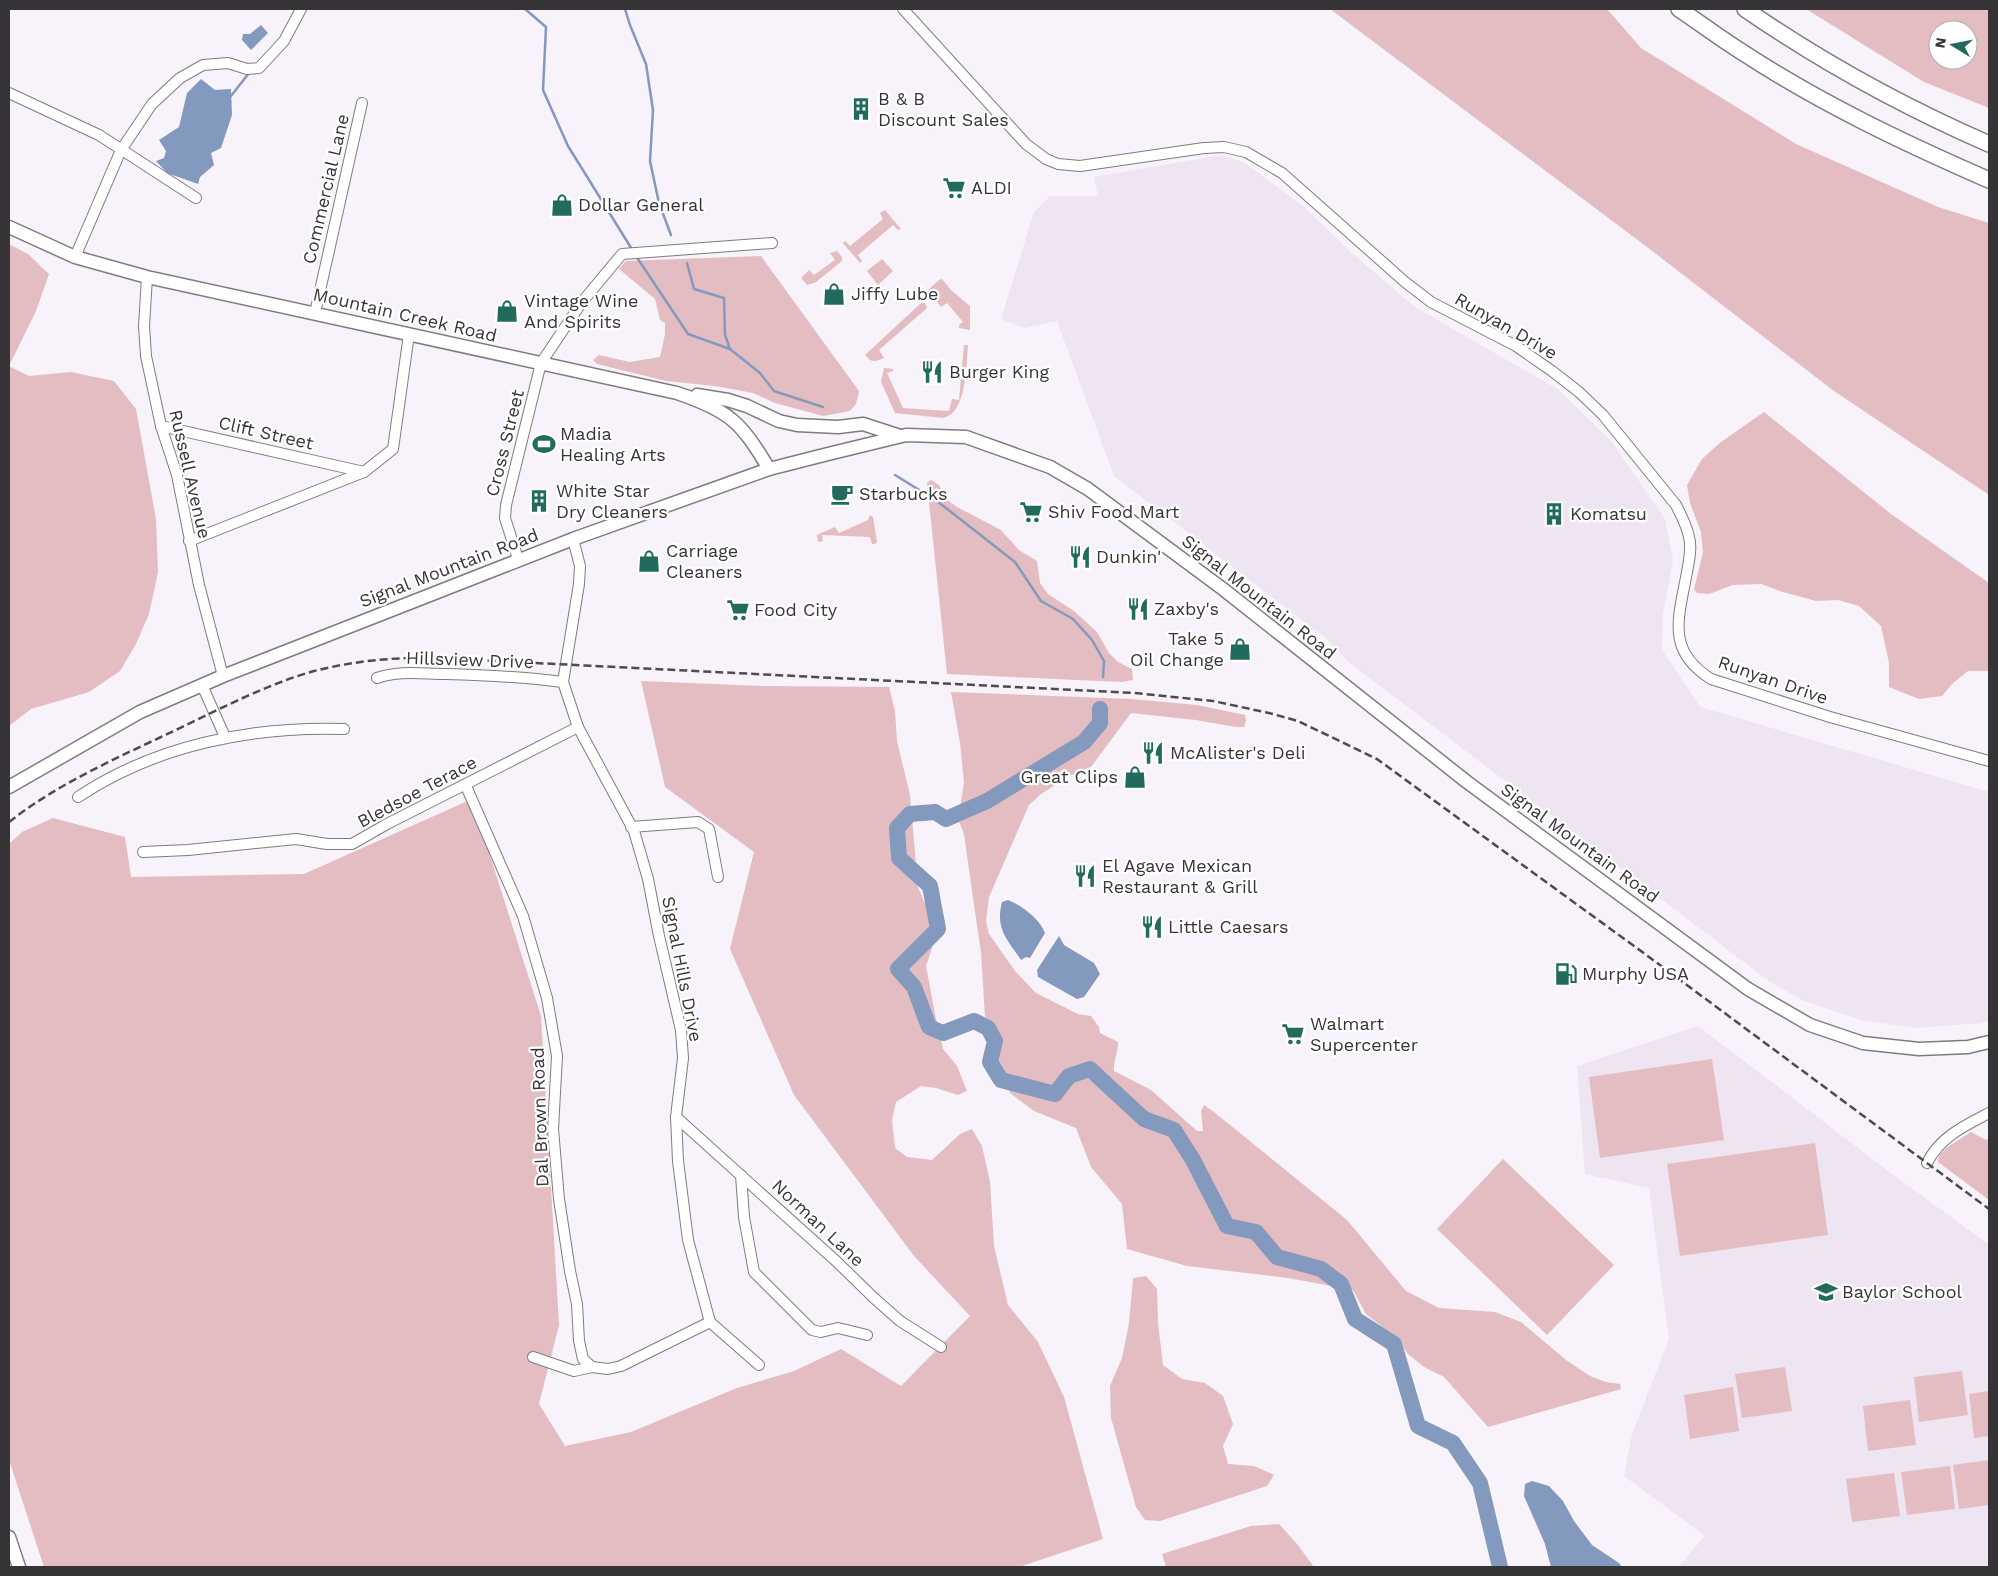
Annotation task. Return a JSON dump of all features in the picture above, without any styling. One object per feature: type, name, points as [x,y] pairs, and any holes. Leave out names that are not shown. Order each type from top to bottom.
[{"type":"highway","points":[[1679,9],[1742,52],[1802,88],[1874,127],[1989,180]]},
{"type":"highway","points":[[1745,9],[1786,37],[1856,77],[1915,109],[1989,144]]},
{"type":"main road","name":"Mountain Creek Road","points":[[9,227],[75,257],[147,277],[678,393],[706,403],[724,413],[741,426],[752,440],[769,469]]},
{"type":"main road","points":[[678,393],[728,400],[747,406],[779,421],[798,425],[838,427],[863,424],[900,436]]},
{"type":"main road","name":"Signal Mountain Road","points":[[9,786],[140,712],[223,676],[518,559],[769,469],[900,436],[966,437],[1050,467],[1088,490],[1223,589],[1467,782],[1748,989],[1810,1025],[1863,1043],[1913,1048],[1968,1047],[1989,1042]]},
{"type":"main road","points":[[9,1537],[19,1567]]},
{"type":"street","points":[[75,257],[121,150],[152,104],[180,78],[203,65],[228,63],[247,69],[259,68],[284,41],[301,9]]},
{"type":"street","name":"Runyan Drive","points":[[903,9],[1026,144],[1046,159],[1058,164],[1080,166],[1204,148],[1224,147],[1246,152],[1282,173],[1405,282],[1431,302],[1516,346],[1579,392],[1603,415],[1676,505],[1683,519],[1690,538],[1689,560],[1678,627],[1682,649],[1697,670],[1711,678],[1830,717],[1989,761]]},
{"type":"street","points":[[9,93],[99,135],[196,198]]},
{"type":"street","name":"Commercial Lane","points":[[315,313],[362,103]]},
{"type":"street","points":[[541,363],[582,302],[622,254],[772,243]]},
{"type":"street","name":"Russell Avenue","points":[[147,277],[144,326],[146,356],[162,426],[177,475],[189,541],[223,676]]},
{"type":"street","points":[[189,541],[364,472],[393,449],[409,334]]},
{"type":"street","name":"Cross Street","points":[[518,559],[505,518],[506,505],[541,363]]},
{"type":"street","name":"Clift Street","points":[[162,426],[364,472]]},
{"type":"street","name":"Signal Hills Drive","points":[[573,539],[580,566],[579,584],[563,682],[578,727],[632,826],[648,879],[681,1030],[683,1058],[676,1117],[678,1160],[688,1240],[710,1322]]},
{"type":"street","name":"Hillsview Drive","points":[[377,678],[388,674],[409,673],[525,677],[563,682]]},
{"type":"street","points":[[202,685],[225,737]]},
{"type":"street","name":"Bledsoe Terace","points":[[143,852],[188,850],[296,839],[327,844],[352,844],[387,824],[466,786],[578,727]]},
{"type":"street","points":[[78,796],[103,780],[158,756],[225,737],[307,728],[344,729]]},
{"type":"street","name":"Dal Brown Road","points":[[466,786],[523,916],[547,998],[557,1056],[553,1129],[558,1199],[570,1272],[578,1304],[579,1341],[583,1360],[592,1367]]},
{"type":"street","points":[[632,826],[698,822],[709,829],[718,877]]},
{"type":"street","points":[[1927,1163],[1934,1150],[1943,1141],[1989,1113]]},
{"type":"street","name":"Norman Lane","points":[[676,1117],[836,1261],[887,1310],[900,1321],[941,1347]]},
{"type":"street","points":[[741,1175],[744,1217],[754,1272],[812,1330],[821,1332],[838,1328],[867,1335]]},
{"type":"street","points":[[533,1357],[574,1371],[592,1367],[608,1369],[621,1366],[710,1322],[759,1365]]},
{"type":"shaded area","points":[[1330,9],[1607,9],[1641,48],[1796,144],[1938,207],[1989,223],[1989,495],[1834,391],[1647,247]]},
{"type":"shaded area","points":[[1806,9],[1989,9],[1989,108],[1924,82]]},
{"type":"shaded area","name":"Komatsu","points":[[1222,155],[1245,163],[1303,206],[1354,255],[1415,307],[1559,390],[1612,442],[1665,519],[1673,560],[1663,614],[1662,650],[1700,707],[1989,792],[1989,1020],[1981,1023],[1917,1028],[1861,1020],[1802,1000],[1769,981],[1347,661],[1328,640],[1114,476],[1057,321],[1024,328],[1001,319],[1034,212],[1050,196],[1098,196],[1094,177]]},
{"type":"shaded area","points":[[885,210],[901,229],[898,230],[893,225],[858,255],[862,261],[860,263],[843,243],[845,241],[850,246],[883,219],[880,213]]},
{"type":"shaded area","points":[[9,244],[28,254],[49,274],[36,311],[9,366]]},
{"type":"shaded area","points":[[837,251],[842,257],[842,261],[816,282],[807,285],[802,277],[809,270],[814,275],[835,260],[830,253]]},
{"type":"shaded area","points":[[761,256],[859,391],[856,404],[850,411],[823,416],[775,403],[753,393],[715,386],[666,381],[597,364],[593,360],[599,355],[630,362],[660,357],[665,334],[665,323],[660,320],[655,299],[619,269],[626,261]]},
{"type":"shaded area","points":[[882,259],[893,271],[878,285],[867,271]]},
{"type":"shaded area","points":[[942,279],[952,291],[970,306],[970,330],[959,328],[959,325],[963,322],[947,303],[941,307],[928,290]]},
{"type":"shaded area","points":[[921,303],[925,303],[927,308],[879,350],[884,358],[873,361],[867,358],[865,355]]},
{"type":"shaded area","points":[[964,345],[968,345],[964,388],[957,407],[951,414],[943,418],[895,413],[881,382],[884,368],[893,369],[893,371],[887,373],[903,408],[949,411],[952,399],[959,400]]},
{"type":"shaded area","points":[[9,366],[29,376],[71,372],[114,381],[136,409],[156,519],[158,572],[149,614],[136,644],[120,671],[89,692],[31,709],[9,726]]},
{"type":"shaded area","points":[[1764,412],[1891,514],[1989,583],[1989,671],[1968,671],[1952,684],[1942,696],[1919,699],[1889,687],[1889,663],[1881,626],[1859,606],[1838,600],[1816,601],[1761,584],[1733,585],[1709,594],[1697,593],[1694,589],[1703,553],[1701,532],[1690,503],[1687,485],[1702,459],[1721,442]]},
{"type":"shaded area","points":[[931,480],[939,485],[946,499],[957,507],[1001,530],[1019,550],[1037,561],[1040,583],[1048,594],[1074,611],[1097,632],[1109,653],[1118,662],[1132,669],[1133,680],[1122,682],[947,674],[927,483]]},
{"type":"shaded area","points":[[870,515],[873,517],[877,542],[875,544],[872,544],[870,537],[822,535],[823,541],[818,542],[817,535],[835,527],[839,533],[868,520]]},
{"type":"shaded area","points":[[641,681],[762,686],[889,687],[895,711],[897,741],[910,795],[918,887],[929,913],[932,948],[926,966],[935,1014],[943,1049],[957,1066],[967,1091],[958,1095],[936,1088],[921,1086],[896,1102],[892,1120],[895,1148],[907,1157],[932,1160],[960,1134],[972,1129],[982,1146],[990,1182],[994,1246],[1008,1305],[1038,1342],[1064,1397],[1103,1539],[1019,1567],[44,1567],[9,1460],[9,844],[22,832],[53,818],[125,837],[131,877],[304,874],[472,799],[541,1016],[559,1325],[539,1404],[565,1446],[631,1432],[737,1388],[794,1371],[841,1349],[901,1386],[970,1316],[914,1256],[794,1095],[730,949],[754,852],[665,787]]},
{"type":"shaded area","points":[[951,692],[1131,699],[1197,705],[1245,715],[1244,727],[1236,727],[1196,720],[1131,713],[1091,767],[1069,776],[1041,794],[1029,805],[989,897],[986,921],[989,934],[1015,971],[1036,993],[1078,1014],[1091,1016],[1099,1027],[1100,1033],[1118,1042],[1114,1071],[1151,1090],[1197,1131],[1203,1131],[1201,1111],[1204,1105],[1214,1112],[1347,1220],[1406,1291],[1439,1308],[1495,1312],[1521,1322],[1566,1360],[1590,1376],[1606,1382],[1620,1384],[1621,1389],[1488,1427],[1444,1377],[1424,1367],[1408,1354],[1398,1339],[1366,1314],[1353,1290],[1288,1278],[1187,1266],[1127,1249],[1122,1204],[1091,1167],[1076,1128],[1034,1111],[1010,1093],[997,1057],[999,1038],[992,1023],[985,1017],[981,952],[964,834],[958,819],[964,783],[960,743]]},
{"type":"shaded area","name":"Baylor School","points":[[1698,1026],[1989,1245],[1989,1567],[1678,1567],[1705,1536],[1624,1476],[1632,1434],[1669,1339],[1649,1188],[1585,1174],[1577,1066]]},
{"type":"shaded area","points":[[1712,1059],[1724,1140],[1600,1158],[1589,1077]]},
{"type":"shaded area","points":[[1971,1132],[1986,1140],[1989,1139],[1989,1200],[1938,1162],[1939,1155]]},
{"type":"shaded area","points":[[1815,1143],[1828,1235],[1680,1256],[1667,1164]]},
{"type":"shaded area","points":[[1503,1159],[1614,1265],[1547,1335],[1437,1229]]},
{"type":"shaded area","points":[[1146,1276],[1157,1289],[1158,1323],[1163,1365],[1182,1379],[1205,1383],[1223,1396],[1233,1424],[1223,1446],[1228,1464],[1254,1466],[1274,1475],[1267,1486],[1160,1521],[1145,1520],[1136,1507],[1111,1418],[1110,1386],[1122,1358],[1129,1323],[1133,1278]]},
{"type":"shaded area","points":[[1785,1367],[1792,1411],[1742,1418],[1735,1374]]},
{"type":"shaded area","points":[[1962,1371],[1968,1415],[1919,1422],[1914,1377]]},
{"type":"shaded area","points":[[1733,1387],[1739,1431],[1690,1439],[1684,1395]]},
{"type":"shaded area","points":[[1989,1391],[1989,1436],[1974,1438],[1969,1394]]},
{"type":"shaded area","points":[[1910,1400],[1916,1445],[1868,1451],[1863,1406]]},
{"type":"shaded area","points":[[1989,1460],[1989,1505],[1959,1509],[1953,1465]]},
{"type":"shaded area","points":[[1950,1466],[1955,1509],[1907,1515],[1901,1472]]},
{"type":"shaded area","points":[[1894,1473],[1900,1516],[1852,1522],[1846,1479]]},
{"type":"shaded area","points":[[1279,1524],[1314,1567],[1166,1567],[1162,1554],[1251,1526]]},
{"type":"water","points":[[261,25],[268,33],[251,50],[242,40],[243,34],[250,34]]},
{"type":"water","points":[[201,79],[215,90],[231,89],[232,115],[221,148],[211,153],[214,165],[200,177],[198,184],[167,173],[156,161],[164,158],[166,151],[159,140],[179,127],[187,93]]},
{"type":"water","points":[[1008,900],[1030,913],[1045,933],[1030,958],[1026,957],[1021,960],[1007,940],[1001,927],[1000,911],[1002,902]]},
{"type":"water","points":[[1059,936],[1064,945],[1094,963],[1100,974],[1084,997],[1077,999],[1038,977],[1037,970]]},
{"type":"water","points":[[1532,1481],[1549,1486],[1563,1501],[1574,1521],[1592,1545],[1622,1567],[1551,1567],[1545,1544],[1524,1496],[1525,1484]]},
{"type":"waterway","points":[[525,9],[546,27],[543,90],[568,146],[633,251]]},
{"type":"waterway","points":[[625,9],[646,64],[653,110],[650,161],[659,203],[671,235]]},
{"type":"waterway","points":[[231,96],[249,73]]},
{"type":"waterway","points":[[636,256],[688,334],[730,349],[760,373],[774,391],[823,407]]},
{"type":"waterway","points":[[687,263],[694,289],[724,298],[725,335],[730,349]]},
{"type":"waterway","points":[[895,475],[937,501],[1015,562],[1041,601],[1073,619],[1092,640],[1104,661],[1103,677]]},
{"type":"waterway","points":[[1100,709],[1100,723],[1084,742],[987,801],[946,819],[935,812],[910,814],[897,828],[899,858],[930,886],[938,929],[898,969],[914,987],[929,1027],[943,1033],[974,1021],[988,1028],[995,1041],[990,1062],[1001,1080],[1055,1094],[1069,1076],[1090,1069],[1144,1119],[1174,1130],[1193,1160],[1227,1226],[1256,1232],[1277,1257],[1321,1269],[1341,1284],[1355,1319],[1394,1344],[1418,1426],[1453,1443],[1480,1483],[1500,1567]]},
{"type":"railway","points":[[9,822],[45,797],[82,775],[255,692],[314,671],[374,660],[435,658],[1135,693],[1213,701],[1298,721],[1377,759],[1645,954],[1989,1209]]},
{"type":"place","name":"B & B Discount Sales","points":[[861,109]]},
{"type":"place","name":"ALDI","points":[[954,188]]},
{"type":"place","name":"Dollar General","points":[[562,205]]},
{"type":"place","name":"Jiffy Lube","points":[[834,294]]},
{"type":"place","name":"Vintage Wine And Spirits","points":[[507,311]]},
{"type":"place","name":"Burger King","points":[[932,372]]},
{"type":"place","name":"Madia Healing Arts","points":[[544,444]]},
{"type":"place","name":"Starbucks","points":[[842,494]]},
{"type":"place","name":"White Star Dry Cleaners","points":[[539,501]]},
{"type":"place","name":"Shiv Food Mart","points":[[1031,512]]},
{"type":"place","name":"Komatsu","points":[[1554,514]]},
{"type":"place","name":"Dunkin'","points":[[1080,557]]},
{"type":"place","name":"Carriage Cleaners","points":[[649,561]]},
{"type":"place","name":"Zaxby's","points":[[1138,609]]},
{"type":"place","name":"Food City","points":[[738,610]]},
{"type":"place","name":"Take 5 Oil Change","points":[[1240,649]]},
{"type":"place","name":"McAlister's Deli","points":[[1153,753]]},
{"type":"place","name":"Great Clips","points":[[1135,777]]},
{"type":"place","name":"El Agave Mexican Restaurant & Grill","points":[[1085,876]]},
{"type":"place","name":"Little Caesars","points":[[1152,927]]},
{"type":"place","name":"Murphy USA","points":[[1566,974]]},
{"type":"place","name":"Walmart Supercenter","points":[[1293,1034]]},
{"type":"place","name":"Baylor School","points":[[1826,1292]]}]
